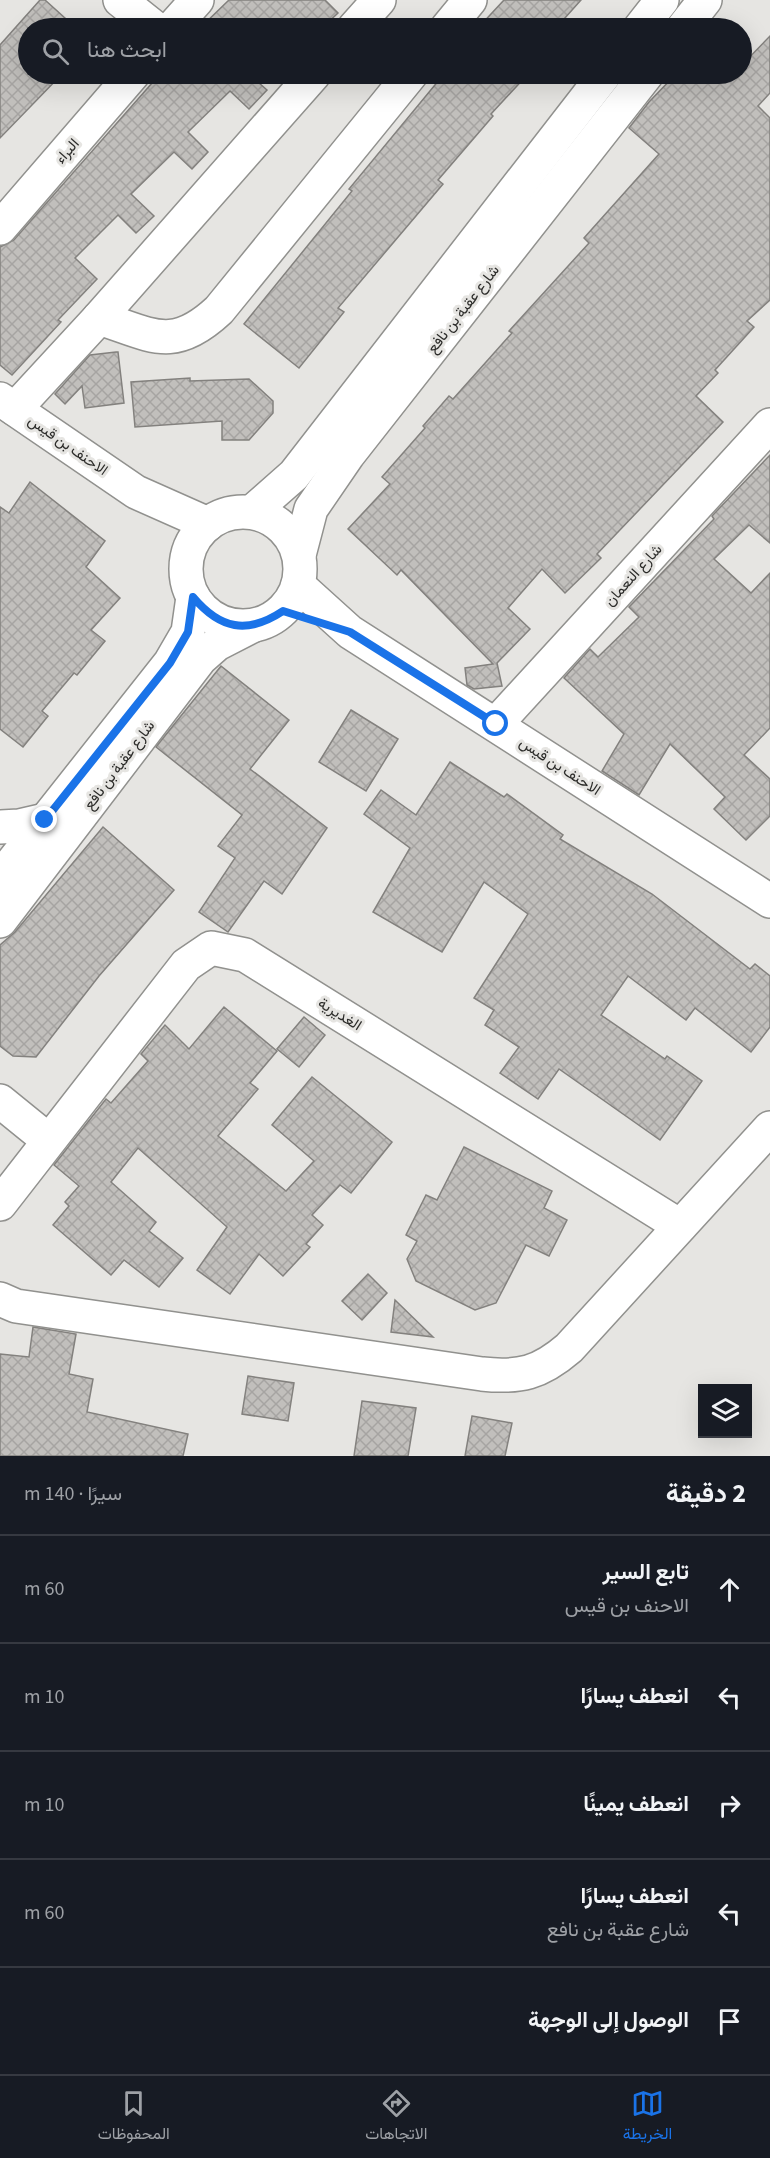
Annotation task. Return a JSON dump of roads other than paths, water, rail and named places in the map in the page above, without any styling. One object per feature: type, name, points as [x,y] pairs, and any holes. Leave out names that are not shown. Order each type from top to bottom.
[{"type":"street","points":[[120,0],[142,18]]},
{"type":"street","points":[[181,18],[197,0]]},
{"type":"street","points":[[363,18],[379,0]]},
{"type":"street","points":[[455,18],[470,0]]},
{"type":"street","points":[[648,18],[662,0]]},
{"type":"street","points":[[691,18],[705,0]]},
{"type":"street","name":"البراء","points":[[0,228],[124,84]]},
{"type":"street","points":[[8,404],[99,318],[305,84]]},
{"type":"street","points":[[99,318],[161,338],[185,335],[203,325],[219,310],[403,84]]},
{"type":"street","points":[[252,512],[294,475],[597,84]]},
{"type":"street","name":"شارع عقبة بن نافع","points":[[293,584],[311,509],[348,455],[639,84]]},
{"type":"street","name":"الاحنف بن قيس","points":[[8,404],[136,492],[208,524]]},
{"type":"street","name":"شارع النعمان","points":[[496,724],[770,425]]},
{"type":"street","name":"الاحنف بن قيس","points":[[136,492],[189,550]]},
{"type":"street","points":[[252,512],[273,519],[290,535],[293,584],[268,620],[252,626],[229,625],[208,615],[193,597],[186,574],[189,550],[208,524],[229,513],[252,512]]},
{"type":"street","name":"الاحنف بن قيس","points":[[293,584],[350,632],[770,901]]},
{"type":"street","name":"شارع عقبة بن نافع","points":[[0,878],[170,663],[188,632],[193,597]]},
{"type":"street","name":"شارع عقبة بن نافع","points":[[0,921],[200,659],[217,644],[252,626]]},
{"type":"street","points":[[0,827],[19,826],[45,820]]},
{"type":"street","name":"الغديرية","points":[[0,1204],[186,965],[211,948],[245,955],[680,1226]]},
{"type":"street","points":[[0,1101],[48,1140]]},
{"type":"street","points":[[0,1299],[16,1306],[507,1377],[527,1374],[550,1365],[570,1348],[770,1128]]}]
